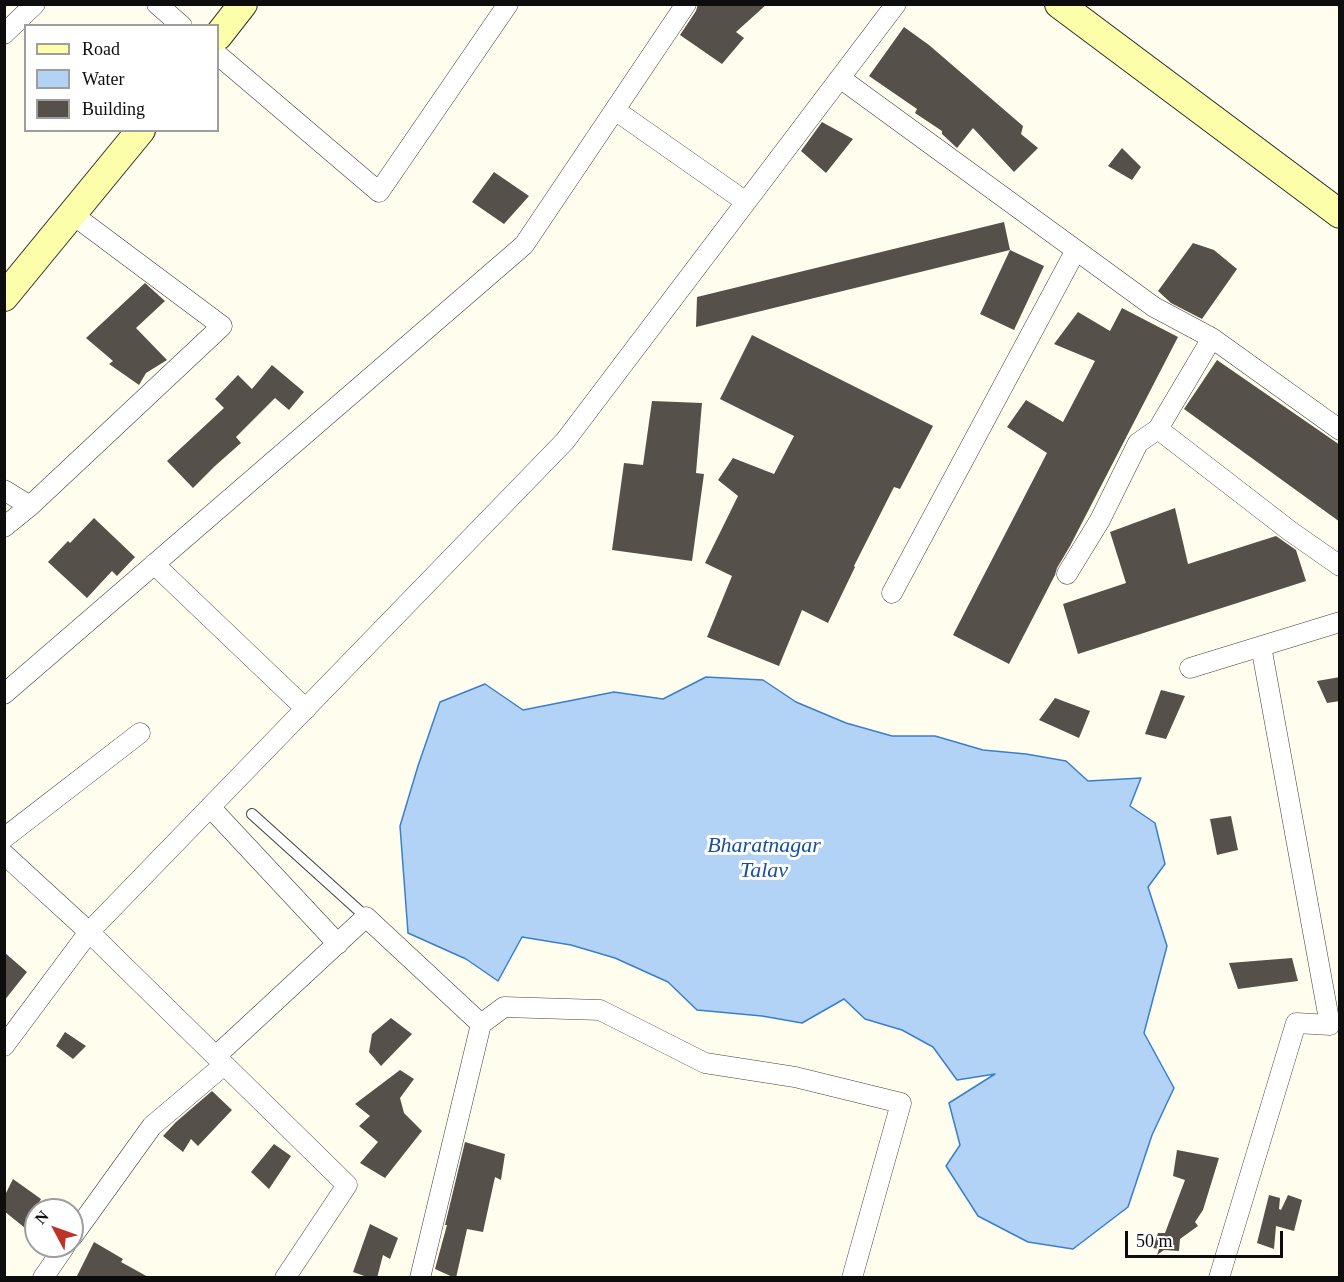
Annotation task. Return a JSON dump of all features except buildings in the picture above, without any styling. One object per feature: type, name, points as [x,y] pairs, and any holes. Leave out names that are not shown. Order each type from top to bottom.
[{"type":"street","points":[[4,34],[35,4]]},
{"type":"street","points":[[157,4],[180,24]]},
{"type":"street","points":[[219,35],[243,4]]},
{"type":"street","points":[[219,56],[379,192],[508,4]]},
{"type":"street","points":[[4,694],[524,245],[686,4]]},
{"type":"street","points":[[7,1037],[89,932],[565,441],[896,4]]},
{"type":"street","points":[[1059,4],[1340,214]]},
{"type":"street","points":[[840,78],[1154,306],[1212,338],[1340,430]]},
{"type":"street","points":[[615,110],[746,202]]},
{"type":"street","points":[[4,297],[139,132]]},
{"type":"street","points":[[4,527],[30,507],[222,326],[72,214]]},
{"type":"street","points":[[892,593],[1076,250]]},
{"type":"street","points":[[1067,574],[1100,520],[1138,443],[1158,429],[1212,338]]},
{"type":"street","points":[[1158,429],[1281,524],[1340,566]]},
{"type":"street","points":[[4,490],[30,507]]},
{"type":"street","points":[[154,564],[306,708]]},
{"type":"street","points":[[1190,668],[1340,622]]},
{"type":"street","points":[[1219,1278],[1296,1023],[1335,1026],[1261,646]]},
{"type":"street","points":[[4,838],[140,733]]},
{"type":"street","points":[[210,807],[338,944]]},
{"type":"street","points":[[4,854],[89,932],[346,1185],[285,1278]]},
{"type":"street","points":[[84,1220],[152,1126],[366,917],[480,1024]]},
{"type":"street","points":[[420,1278],[480,1024],[504,1007],[600,1010],[705,1063],[795,1077],[901,1103],[852,1278]]},
{"type":"street","points":[[43,1278],[57,1258]]},
{"type":"lane","points":[[252,814],[366,917]]},
{"type":"water","name":"Bharatnagar Talav","points":[[706,677],[763,680],[796,702],[846,723],[892,736],[935,736],[983,750],[1066,761],[1088,781],[1141,778],[1130,806],[1155,823],[1165,864],[1148,887],[1167,946],[1144,1033],[1174,1088],[1152,1135],[1128,1207],[1073,1249],[1028,1242],[978,1216],[946,1166],[960,1145],[949,1103],[995,1074],[957,1080],[933,1047],[902,1030],[865,1019],[844,999],[802,1023],[762,1016],[697,1010],[668,982],[615,958],[571,945],[522,937],[498,981],[466,959],[408,933],[400,826],[440,702],[485,684],[523,710],[614,692],[663,699]]}]
